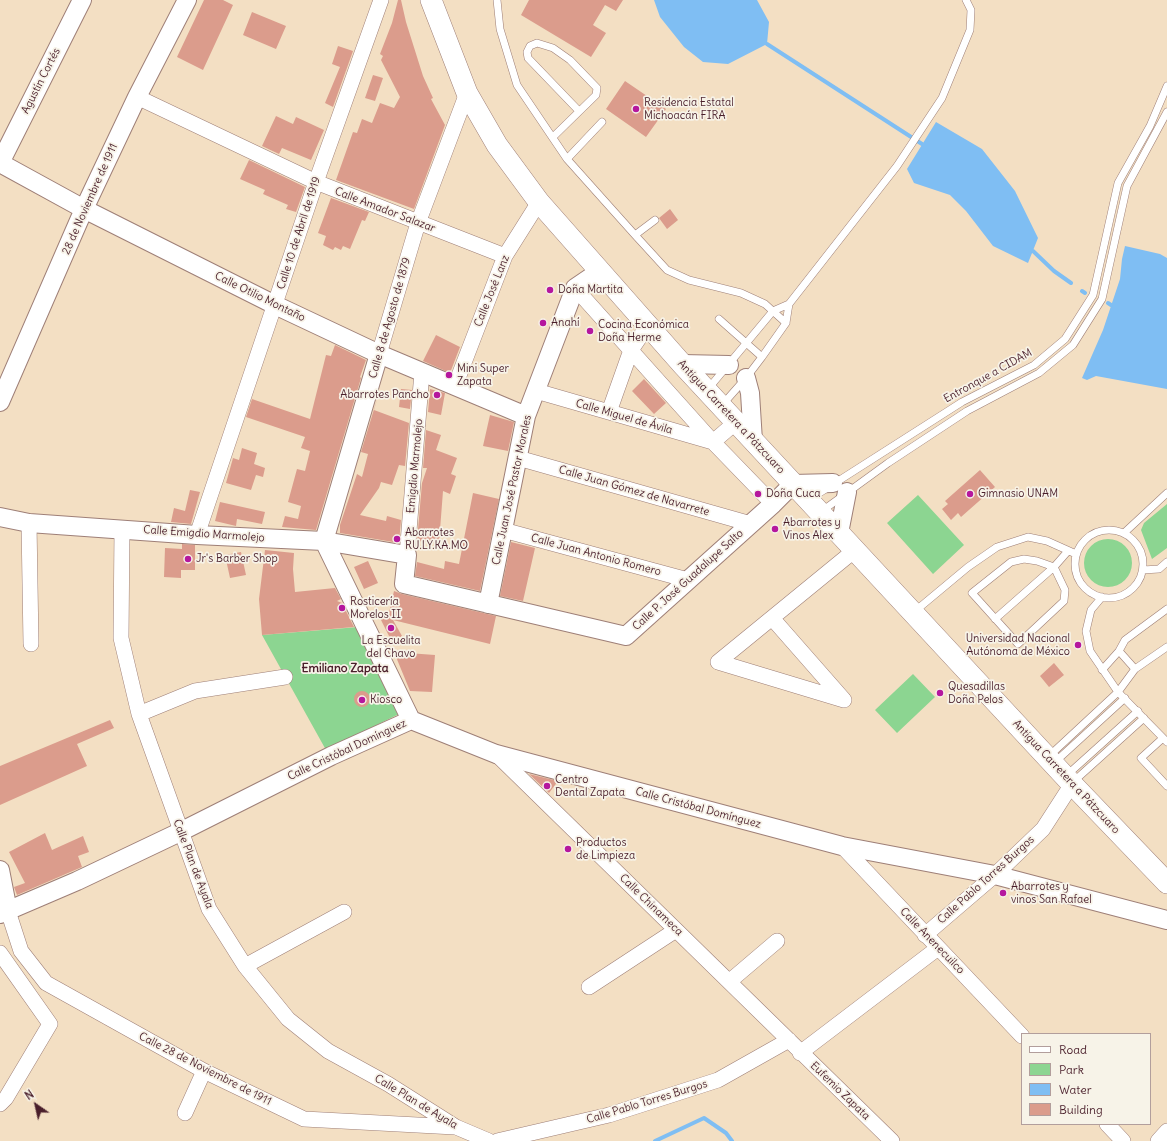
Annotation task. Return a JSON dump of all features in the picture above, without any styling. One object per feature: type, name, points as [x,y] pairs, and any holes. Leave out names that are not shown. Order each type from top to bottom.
[{"type":"main road","name":"Antigua Carretera a Pátzcuaro","points":[[431,0],[467,93],[496,145],[539,202],[682,364],[753,441],[1167,883]]},
{"type":"street","name":"Agustín Cortés","points":[[0,163],[82,0]]},
{"type":"street","name":"28 de Noviembre de 1911","points":[[0,402],[84,209],[137,97],[186,0]]},
{"type":"street","name":"Calle 10 de Abril de 1919","points":[[197,535],[316,182],[381,0]]},
{"type":"street","name":"Calle 8 de Agosto de 1879","points":[[324,541],[418,223],[467,93]]},
{"type":"street","name":"Calle Amador Salazar","points":[[137,97],[316,182],[505,256]]},
{"type":"street","name":"Calle Otilio Montaño","points":[[0,163],[84,209],[275,305],[379,354],[526,416]]},
{"type":"street","name":"Calle José Lanz","points":[[455,386],[505,256],[539,202]]},
{"type":"street","points":[[600,271],[575,288],[713,442],[773,504]]},
{"type":"street","name":"Calle Juan José Pastor Morales","points":[[488,604],[526,416],[575,288]]},
{"type":"street","points":[[609,412],[631,350],[648,325]]},
{"type":"street","points":[[682,364],[738,372],[750,394],[753,441]]},
{"type":"street","name":"Emigdio Marmolejo","points":[[404,584],[422,372]]},
{"type":"street","name":"Calle Miguel de Ávila","points":[[536,392],[713,442]]},
{"type":"street","points":[[713,442],[736,422]]},
{"type":"street","name":"Calle Juan Gómez de Navarrete","points":[[518,458],[751,524]]},
{"type":"street","points":[[793,484],[840,488],[839,533]]},
{"type":"street","name":"Calle P. José Guadalupe Salto","points":[[404,584],[626,636],[773,504],[793,484]]},
{"type":"street","name":"Calle Emigdio Marmolejo","points":[[0,518],[29,523],[197,535],[324,541],[407,555]]},
{"type":"street","points":[[29,523],[31,644]]},
{"type":"street","name":"Calle Plan de Ayala","points":[[122,529],[121,638],[139,714],[180,832],[209,909],[245,966],[288,1019],[328,1051],[388,1084],[456,1127],[489,1141]]},
{"type":"street","name":"Calle Juan Antonio Romero","points":[[503,530],[688,580]]},
{"type":"street","points":[[324,541],[411,720]]},
{"type":"street","points":[[772,618],[844,700],[718,662],[855,550]]},
{"type":"street","points":[[139,714],[195,691],[285,677]]},
{"type":"street","name":"Calle Cristóbal Domínguez","points":[[4,912],[180,832],[331,756],[411,720],[496,754],[842,846],[995,876],[1167,920]]},
{"type":"street","name":"Calle Chinameca","points":[[496,754],[789,1040]]},
{"type":"street","name":"Calle Pablo Torres Burgos","points":[[925,935],[995,876],[1043,829],[1060,770]]},
{"type":"street","name":"Calle Anenecuilco","points":[[842,846],[1021,1035]]},
{"type":"street","points":[[0,870],[4,912]]},
{"type":"street","name":"Calle 28 de Noviembre de 1911","points":[[4,912],[22,951],[46,983],[204,1071],[304,1118],[456,1127]]},
{"type":"street","points":[[245,966],[344,912]]},
{"type":"street","points":[[589,987],[676,930]]},
{"type":"street","points":[[730,981],[777,941]]},
{"type":"street","points":[[800,1053],[938,948]]},
{"type":"street","points":[[0,953],[50,1024],[6,1098],[0,1104]]},
{"type":"street","name":"Calle Pablo Torres Burgos","points":[[497,1141],[609,1115],[718,1080],[789,1040]]},
{"type":"street","name":"Eufemio Zapata","points":[[789,1040],[800,1053],[892,1141]]},
{"type":"street","points":[[185,1113],[204,1071]]},
{"type":"street","points":[[1108,1125],[1123,1141]]},
{"type":"street","points":[[1158,1141],[1167,1132]]},
{"type":"lane","points":[[497,0],[500,29],[517,85],[567,159],[634,235],[667,270],[689,280],[740,293],[764,304],[786,322]]},
{"type":"lane","points":[[721,406],[738,372],[747,343],[773,311],[789,304],[897,166],[942,98],[970,30],[971,10],[966,0]]},
{"type":"lane","points":[[553,137],[578,110],[596,94],[597,88],[570,60],[553,48],[536,43],[530,46],[527,52],[528,58],[578,110]]},
{"type":"lane","name":"Entronque a CIDAM","points":[[814,506],[840,488],[881,454],[962,402],[1034,366],[1065,339],[1094,295],[1118,183],[1150,126],[1167,86]]},
{"type":"lane","name":"Entronque a CIDAM","points":[[814,506],[840,488],[888,463],[967,411],[1039,373],[1073,345],[1102,298],[1127,186],[1167,112]]},
{"type":"lane","points":[[567,159],[602,122]]},
{"type":"lane","points":[[1118,183],[1127,186]]},
{"type":"lane","points":[[634,235],[655,220]]},
{"type":"lane","points":[[707,391],[762,357],[786,322],[789,304]]},
{"type":"lane","points":[[719,319],[762,357]]},
{"type":"lane","points":[[962,402],[967,411]]},
{"type":"lane","points":[[881,454],[888,463]]},
{"type":"lane","points":[[1124,533],[1167,493]]},
{"type":"lane","points":[[1110,530],[1124,533],[1133,539],[1140,548],[1143,559],[1143,570],[1139,580],[1133,589],[1118,596],[1102,597],[1091,593],[1083,586],[1076,571],[1076,554],[1087,538],[1095,532],[1110,530]]},
{"type":"lane","points":[[913,612],[968,567],[997,547],[1028,537],[1048,541],[1076,554]]},
{"type":"lane","points":[[995,619],[1054,567],[1068,551]]},
{"type":"lane","points":[[1024,559],[1037,561],[1054,567],[1065,590],[1064,601],[1018,644],[995,619],[972,593],[1011,562],[1024,559]]},
{"type":"lane","points":[[1143,570],[1159,569],[1167,562]]},
{"type":"lane","points":[[1102,597],[1091,610],[1086,631],[1090,651],[1118,692],[1165,740],[1141,758],[1167,786]]},
{"type":"lane","points":[[1102,670],[1119,651],[1125,640],[1167,609]]},
{"type":"lane","points":[[1060,770],[1135,670],[1167,647]]},
{"type":"lane","points":[[1119,651],[1135,670]]},
{"type":"lane","points":[[1060,770],[1124,698]]},
{"type":"lane","points":[[1060,770],[1138,711]]},
{"type":"lane","points":[[1060,770],[1144,718]]},
{"type":"green space","points":[[918,495],[964,545],[933,574],[887,523]]},
{"type":"green space","points":[[1167,504],[1167,548],[1152,559],[1141,530],[1144,523]]},
{"type":"green space","points":[[1108,539],[1117,541],[1125,546],[1130,554],[1132,563],[1130,572],[1125,580],[1117,585],[1108,587],[1099,585],[1091,580],[1086,572],[1084,563],[1086,554],[1091,546],[1099,541]]},
{"type":"green space","points":[[358,627],[399,714],[326,750],[262,635]]},
{"type":"green space","points":[[913,674],[935,697],[897,733],[875,710]]},
{"type":"water","points":[[654,0],[757,0],[769,22],[767,44],[728,64],[703,62],[684,47],[660,17]]},
{"type":"water","points":[[936,122],[982,149],[1015,191],[1038,238],[1028,263],[993,246],[966,211],[950,195],[914,183],[907,169]]},
{"type":"water","points":[[1125,246],[1160,254],[1167,258],[1167,389],[1096,376],[1087,380],[1082,378],[1103,330],[1120,279]]},
{"type":"building","points":[[204,0],[223,0],[233,5],[203,70],[177,57]]},
{"type":"building","points":[[398,0],[401,0],[406,22],[423,76],[433,98],[431,99],[445,125],[414,209],[336,180],[353,132],[357,133],[362,119],[372,123],[380,103],[394,108],[400,97],[381,60],[383,56],[380,54],[392,23]]},
{"type":"building","points":[[529,0],[623,0],[616,11],[605,5],[593,25],[606,33],[591,57],[521,15]]},
{"type":"building","points":[[252,12],[286,26],[276,49],[243,35]]},
{"type":"building","points":[[338,46],[353,51],[333,107],[325,103],[340,67],[332,64]]},
{"type":"building","points":[[373,75],[383,78],[375,101],[365,98]]},
{"type":"building","name":"Residencia Estatal Michoacán FIRA","points":[[625,81],[666,109],[646,137],[606,109]]},
{"type":"building","points":[[276,116],[293,124],[296,117],[324,130],[311,160],[282,148],[279,154],[262,146]]},
{"type":"building","points":[[249,160],[305,187],[296,212],[286,209],[288,205],[263,194],[265,190],[240,179]]},
{"type":"building","points":[[331,198],[369,212],[365,221],[362,220],[350,249],[343,246],[341,250],[335,247],[333,250],[323,245],[326,236],[318,233]]},
{"type":"building","points":[[670,209],[678,220],[667,229],[659,218]]},
{"type":"building","points":[[436,335],[460,347],[450,373],[423,361]]},
{"type":"building","points":[[335,345],[366,360],[360,377],[361,378],[316,530],[282,527],[285,516],[298,519],[301,506],[288,502],[297,469],[305,471],[310,451],[301,448],[305,437],[246,417],[252,399],[310,419],[326,355],[331,356]]},
{"type":"building","points":[[644,379],[666,403],[654,414],[632,391]]},
{"type":"building","points":[[401,389],[412,390],[410,409],[399,407]]},
{"type":"building","points":[[430,389],[445,393],[441,415],[428,412]]},
{"type":"building","points":[[378,396],[374,410],[409,423],[405,466],[399,465],[392,485],[381,482],[379,488],[360,515],[386,521],[387,516],[401,520],[399,543],[340,533],[340,525],[357,474],[362,477],[368,454],[361,452]]},
{"type":"building","points":[[490,415],[514,422],[508,451],[483,446]]},
{"type":"building","points":[[426,430],[441,435],[436,450],[457,458],[451,474],[456,476],[450,494],[443,491],[439,543],[417,541],[422,483],[427,468],[423,468]]},
{"type":"building","points":[[242,448],[257,453],[254,464],[265,468],[263,477],[256,475],[251,490],[226,483],[233,458],[239,460]]},
{"type":"building","name":"Gimnasio UNAM","points":[[980,470],[995,487],[961,517],[958,513],[951,520],[942,509],[948,504],[945,501]]},
{"type":"building","points":[[190,490],[200,492],[191,524],[171,522],[174,508],[185,511]]},
{"type":"building","points":[[473,493],[499,499],[480,591],[415,576],[417,562],[444,569],[445,561],[459,564]]},
{"type":"building","points":[[220,502],[265,512],[262,524],[237,519],[236,526],[215,521]]},
{"type":"building","points":[[511,542],[535,548],[523,601],[500,596]]},
{"type":"building","points":[[182,544],[195,545],[195,570],[181,570],[181,578],[164,577],[165,548],[182,549]]},
{"type":"building","points":[[265,550],[294,553],[293,569],[295,592],[335,588],[341,599],[337,601],[342,603],[354,627],[262,635],[259,599]]},
{"type":"building","points":[[241,552],[246,575],[230,578],[225,555]]},
{"type":"building","points":[[368,561],[378,583],[364,589],[354,567]]},
{"type":"building","points":[[394,591],[496,616],[490,644],[393,620],[402,636],[392,642],[378,614],[388,617]]},
{"type":"building","points":[[394,652],[435,655],[432,692],[410,691]]},
{"type":"building","points":[[1054,663],[1064,675],[1049,687],[1040,676]]},
{"type":"building","name":"Kiosco","points":[[359,691],[365,691],[370,696],[368,705],[365,707],[359,707],[354,702],[354,696]]},
{"type":"building","points":[[110,720],[114,728],[77,744],[87,766],[0,805],[0,766]]},
{"type":"building","points":[[529,774],[558,781],[549,793]]},
{"type":"building","points":[[45,833],[52,850],[83,836],[89,852],[78,856],[82,867],[17,895],[14,887],[25,883],[9,852]]},
{"type":"waterway","points":[[767,44],[922,144]]},
{"type":"waterway","points":[[1033,251],[1054,271],[1071,283]]},
{"type":"waterway","points":[[655,1141],[704,1118],[726,1133],[732,1141]]},
{"type":"place","name":"Residencia Estatal Michoacán FIRA","points":[[636,109]]},
{"type":"place","name":"Doña Martita","points":[[550,290]]},
{"type":"place","name":"Anahí","points":[[543,323]]},
{"type":"place","name":"Cocina Económica Doña Herme","points":[[590,331]]},
{"type":"place","name":"Mini Super Zapata","points":[[449,375]]},
{"type":"place","name":"Abarrotes Pancho","points":[[437,395]]},
{"type":"place","name":"Doña Cuca","points":[[758,494]]},
{"type":"place","name":"Gimnasio UNAM","points":[[970,494]]},
{"type":"place","name":"Abarrotes y Vinos Alex","points":[[775,529]]},
{"type":"place","name":"Abarrotes RU.LY.KA.MO","points":[[397,539]]},
{"type":"place","name":"Jr's Barber Shop","points":[[188,559]]},
{"type":"place","name":"Rosticería Morelos II","points":[[342,608]]},
{"type":"place","name":"La Escuelita del Chavo","points":[[391,628]]},
{"type":"place","name":"Universidad Nacional Autónoma de México","points":[[1078,645]]},
{"type":"place","name":"Quesadillas Doña Pelos","points":[[940,693]]},
{"type":"place","name":"Kiosco","points":[[362,700]]},
{"type":"place","name":"Centro Dental Zapata","points":[[547,786]]},
{"type":"place","name":"Productos de Limpieza","points":[[568,849]]},
{"type":"place","name":"Abarrotes y vinos San Rafael","points":[[1003,893]]},
{"type":"district","name":"Emiliano Zapata","points":[[345,669]]}]
